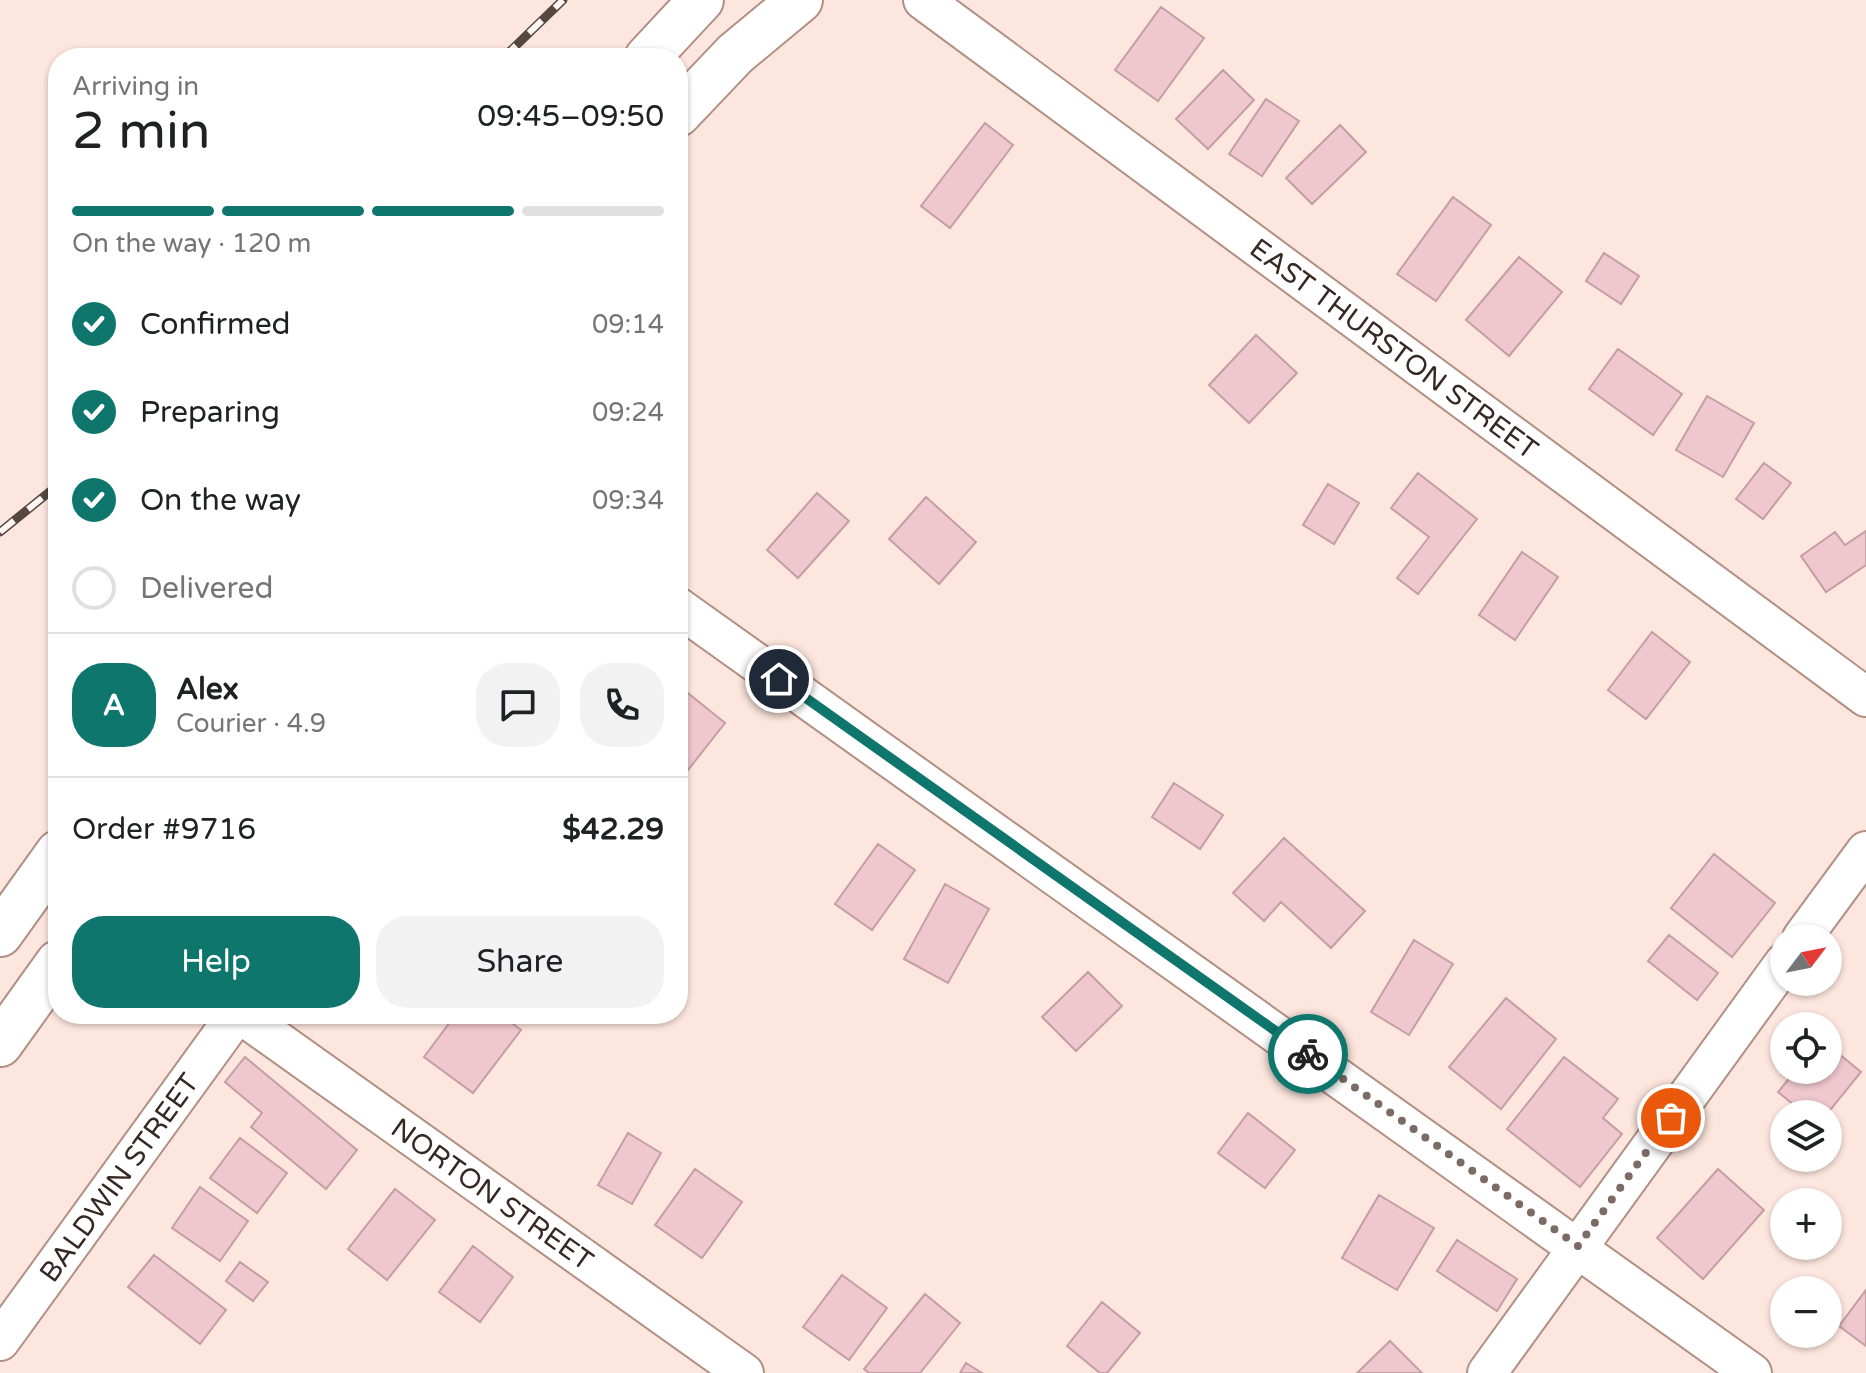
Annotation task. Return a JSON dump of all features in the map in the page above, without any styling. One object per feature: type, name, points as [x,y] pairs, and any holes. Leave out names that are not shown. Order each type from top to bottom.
[{"type":"main road","points":[[661,32],[701,0]]},
{"type":"main road","points":[[688,103],[735,54],[800,0]]},
{"type":"main road","points":[[0,934],[48,867]]},
{"type":"main road","points":[[0,1044],[48,977]]},
{"type":"street","name":"EAST THURSTON STREET","points":[[923,0],[1866,697]]},
{"type":"street","points":[[688,614],[1752,1373]]},
{"type":"street","points":[[1812,924],[1866,851]]},
{"type":"street","points":[[1487,1373],[1770,982]]},
{"type":"street","name":"BALDWIN STREET","points":[[0,1341],[232,1024]]},
{"type":"street","name":"NORTON STREET","points":[[253,1024],[732,1369]]},
{"type":"building","points":[[1161,7],[1204,38],[1158,101],[1115,70]]},
{"type":"building","points":[[1223,70],[1254,100],[1208,149],[1176,119]]},
{"type":"building","points":[[1266,99],[1299,121],[1262,176],[1229,154]]},
{"type":"building","points":[[985,123],[1013,145],[950,228],[921,206]]},
{"type":"building","points":[[1340,125],[1366,152],[1312,204],[1286,178]]},
{"type":"building","points":[[1453,197],[1491,225],[1436,301],[1397,274]]},
{"type":"building","points":[[1604,253],[1639,276],[1621,304],[1586,281]]},
{"type":"building","points":[[1519,257],[1562,292],[1509,356],[1466,320]]},
{"type":"building","points":[[1256,335],[1297,373],[1249,423],[1209,385]]},
{"type":"building","points":[[1618,349],[1682,394],[1653,435],[1589,389]]},
{"type":"building","points":[[1707,396],[1754,423],[1723,477],[1676,450]]},
{"type":"building","points":[[1764,463],[1791,483],[1763,519],[1736,499]]},
{"type":"building","points":[[1418,473],[1477,519],[1418,594],[1397,578],[1429,537],[1391,508]]},
{"type":"building","points":[[1328,484],[1359,503],[1334,544],[1303,525]]},
{"type":"building","points":[[817,493],[849,521],[798,578],[767,550]]},
{"type":"building","points":[[926,497],[976,542],[939,584],[889,539]]},
{"type":"building","points":[[1866,531],[1866,565],[1826,592],[1801,556],[1835,532],[1845,545]]},
{"type":"building","points":[[1522,552],[1558,577],[1515,640],[1479,615]]},
{"type":"building","points":[[1652,632],[1690,662],[1646,719],[1608,690]]},
{"type":"building","points":[[688,693],[725,723],[688,770]]},
{"type":"building","points":[[1174,783],[1223,815],[1200,849],[1152,817]]},
{"type":"building","points":[[1284,838],[1365,911],[1331,948],[1281,902],[1264,921],[1233,893]]},
{"type":"building","points":[[878,844],[915,870],[872,930],[835,904]]},
{"type":"building","points":[[1714,854],[1775,903],[1732,957],[1671,908]]},
{"type":"building","points":[[945,884],[989,909],[948,983],[904,959]]},
{"type":"building","points":[[1669,935],[1718,973],[1697,1000],[1648,961]]},
{"type":"building","points":[[1414,940],[1453,964],[1409,1035],[1371,1012]]},
{"type":"building","points":[[1088,972],[1122,1006],[1076,1051],[1042,1017]]},
{"type":"building","points":[[1506,998],[1556,1039],[1501,1109],[1449,1067]]},
{"type":"building","points":[[449,1024],[513,1024],[521,1030],[473,1093],[424,1057]]},
{"type":"building","points":[[1842,1056],[1861,1072],[1838,1100],[1788,1100],[1778,1092],[1785,1084],[1842,1084]]},
{"type":"building","points":[[245,1057],[357,1150],[326,1189],[251,1127],[262,1113],[225,1082]]},
{"type":"building","points":[[1564,1057],[1618,1099],[1603,1118],[1622,1134],[1580,1187],[1507,1129]]},
{"type":"building","points":[[1248,1113],[1295,1150],[1265,1188],[1218,1153]]},
{"type":"building","points":[[628,1133],[661,1153],[632,1204],[598,1185]]},
{"type":"building","points":[[240,1138],[287,1173],[257,1213],[210,1178]]},
{"type":"building","points":[[695,1169],[742,1202],[702,1258],[655,1225]]},
{"type":"building","points":[[1718,1169],[1764,1210],[1703,1279],[1657,1238]]},
{"type":"building","points":[[200,1187],[248,1221],[220,1261],[172,1228]]},
{"type":"building","points":[[395,1189],[435,1220],[387,1280],[348,1249]]},
{"type":"building","points":[[1379,1195],[1434,1228],[1397,1290],[1342,1258]]},
{"type":"building","points":[[1457,1240],[1517,1279],[1497,1311],[1437,1271]]},
{"type":"building","points":[[473,1246],[513,1277],[480,1322],[439,1292]]},
{"type":"building","points":[[154,1255],[226,1310],[200,1344],[128,1287]]},
{"type":"building","points":[[240,1262],[268,1282],[253,1301],[226,1281]]},
{"type":"building","points":[[842,1275],[887,1308],[849,1360],[803,1327]]},
{"type":"building","points":[[1866,1290],[1866,1346],[1842,1328],[1842,1322]]},
{"type":"building","points":[[925,1294],[960,1323],[920,1373],[869,1373],[864,1369]]},
{"type":"building","points":[[1102,1302],[1140,1333],[1107,1373],[1100,1373],[1067,1346]]},
{"type":"building","points":[[1390,1341],[1422,1373],[1357,1373]]},
{"type":"building","points":[[966,1363],[982,1373],[960,1373]]},
{"type":"railway","points":[[513,48],[563,0]]},
{"type":"railway","points":[[0,532],[48,493]]},
{"type":"way so far","points":[[1308,1054],[1578,1246],[1671,1118]]},
{"type":"route","points":[[779,679],[1308,1054]]}]
